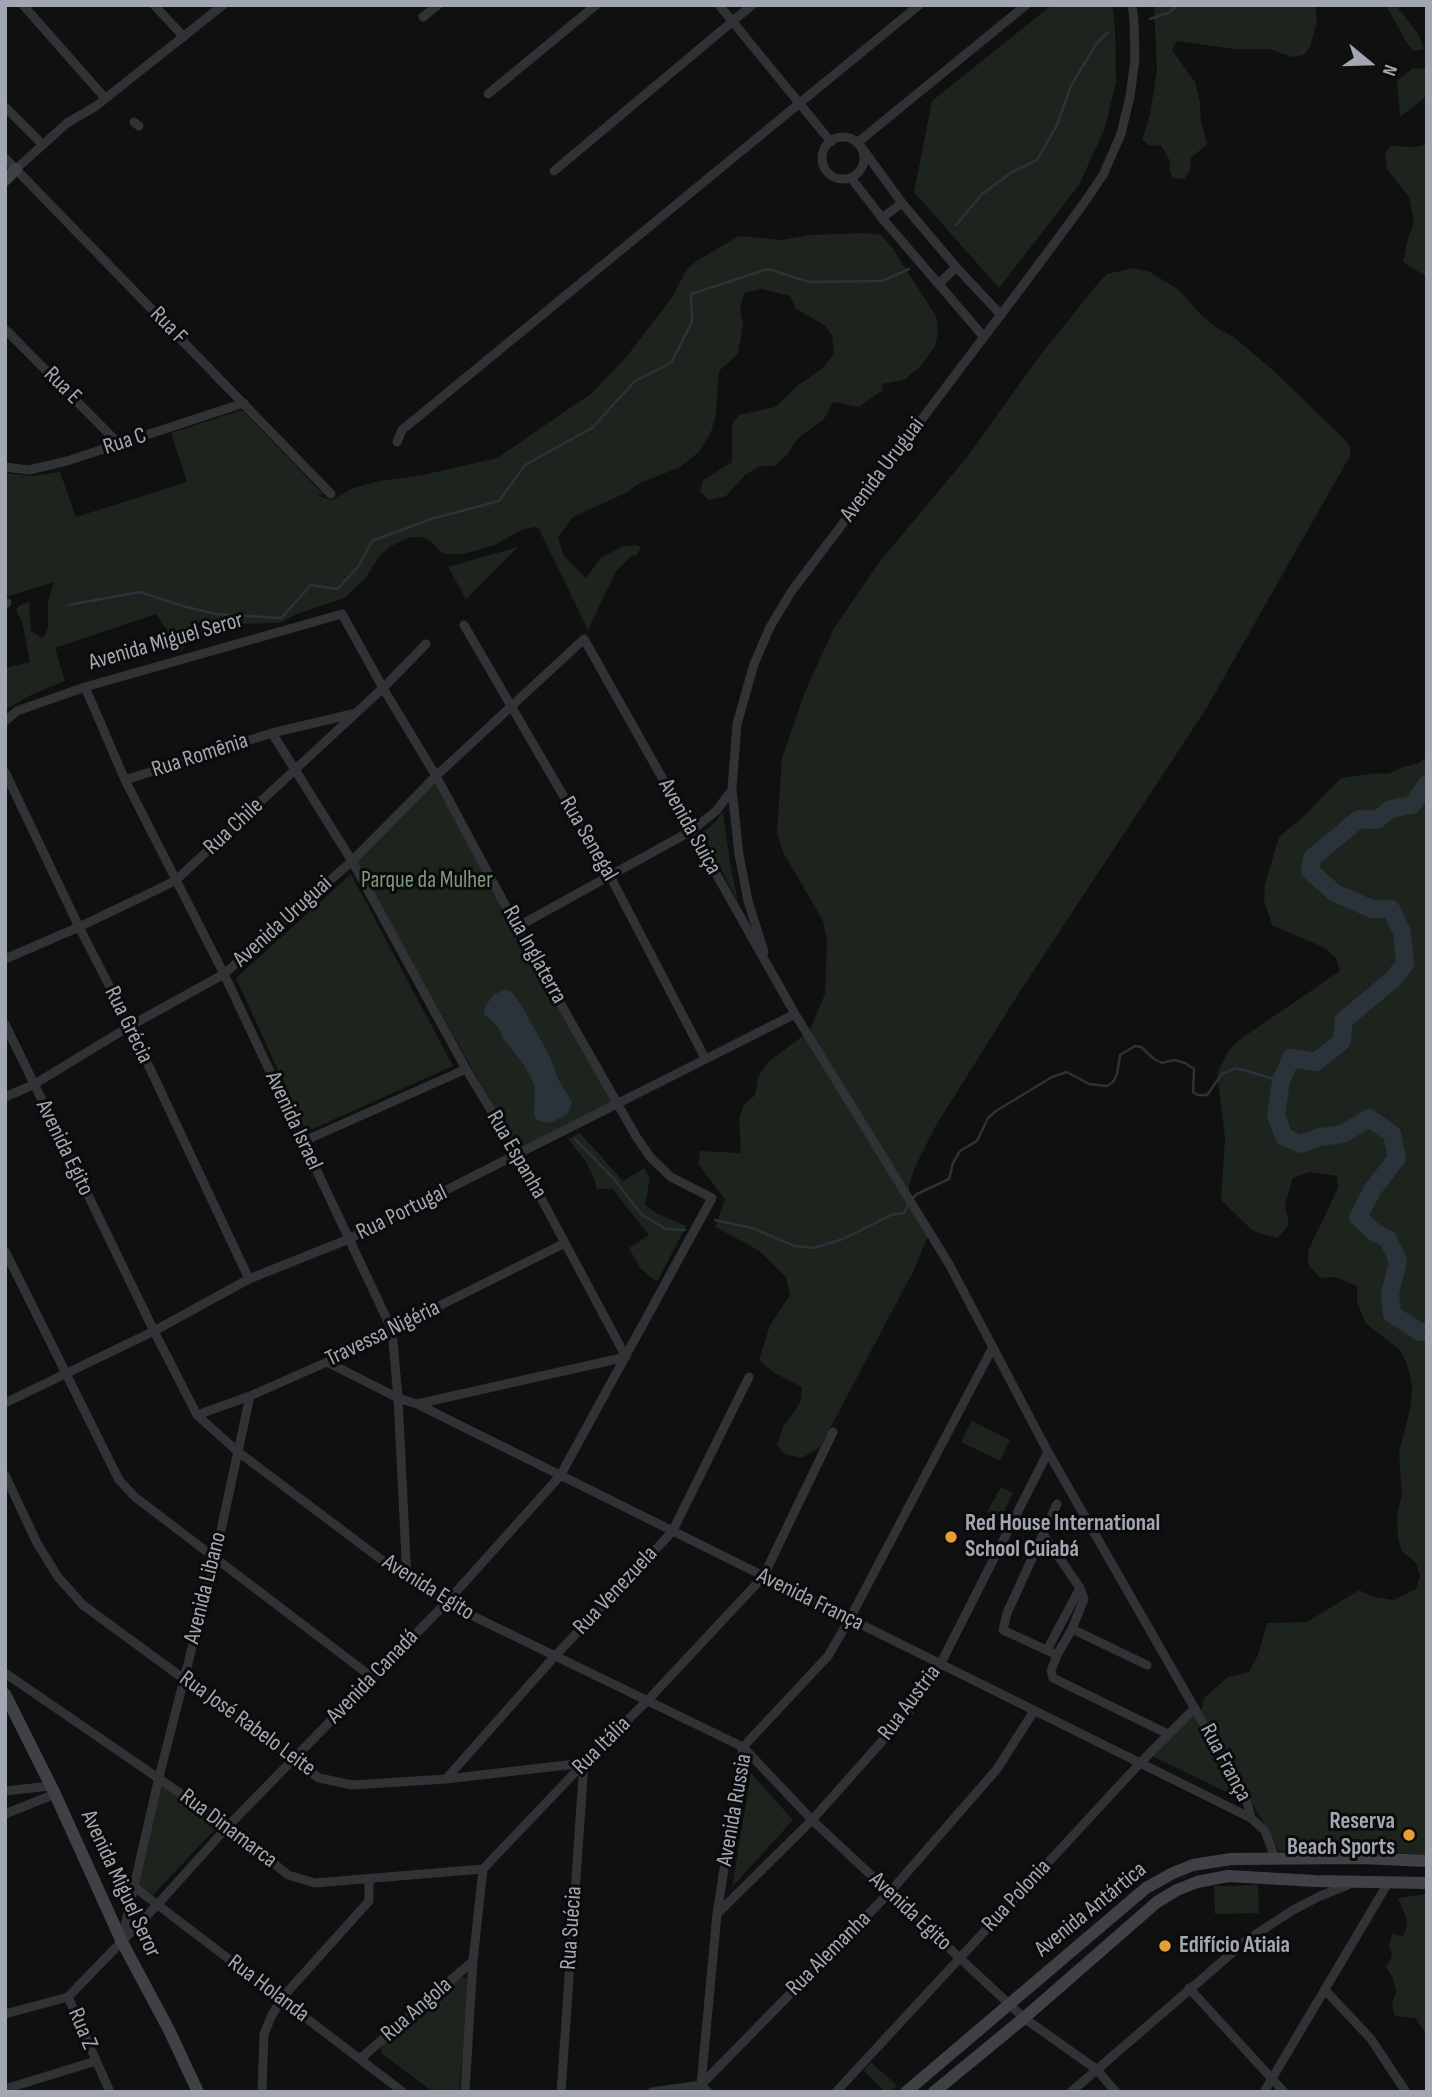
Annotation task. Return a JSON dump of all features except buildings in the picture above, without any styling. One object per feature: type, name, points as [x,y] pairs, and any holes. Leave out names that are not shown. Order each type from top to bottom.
[{"type":"main road","points":[[5,180],[16,169]]},
{"type":"main road","name":"Avenida Miguel Seror","points":[[5,1694],[53,1790],[122,1942],[169,2030],[198,2092]]},
{"type":"main road","points":[[1275,1858],[1279,1879]]},
{"type":"main road","name":"Avenida Antártica","points":[[906,2092],[1146,1888],[1193,1865],[1222,1860],[1275,1858],[1427,1861]]},
{"type":"main road","name":"Avenida Antártica","points":[[934,2092],[1157,1902],[1177,1890],[1197,1882],[1228,1876],[1427,1883]]},
{"type":"street","points":[[23,5],[105,97]]},
{"type":"street","points":[[155,5],[184,37]]},
{"type":"street","points":[[16,169],[67,123],[105,97],[223,5]]},
{"type":"street","points":[[423,17],[438,5]]},
{"type":"street","points":[[488,94],[596,5]]},
{"type":"street","points":[[719,5],[831,142]]},
{"type":"street","points":[[554,171],[752,5]]},
{"type":"street","points":[[397,442],[402,430],[919,5]]},
{"type":"street","points":[[860,146],[1026,5]]},
{"type":"street","name":"Avenida Uruguai","points":[[768,967],[748,901],[736,833],[732,789],[734,745],[742,702],[754,663],[775,618],[802,576],[1001,315],[1082,206],[1102,174],[1121,134],[1135,60],[1132,5]]},
{"type":"street","points":[[5,107],[42,144]]},
{"type":"street","points":[[860,146],[864,163],[851,178],[838,179],[824,166],[823,153],[831,142],[844,137],[860,146],[956,267],[1001,315]]},
{"type":"street","name":"Rua F","points":[[5,158],[331,494]]},
{"type":"street","points":[[851,178],[983,337]]},
{"type":"street","points":[[882,218],[902,202]]},
{"type":"street","points":[[939,285],[956,267]]},
{"type":"street","name":"Rua E","points":[[5,329],[119,444]]},
{"type":"street","name":"Rua C","points":[[5,467],[29,470],[67,461],[244,403]]},
{"type":"street","name":"Avenida Miguel Seror","points":[[5,721],[18,711],[85,687],[342,614]]},
{"type":"street","name":"Rua Inglaterra","points":[[342,614],[436,776],[517,927],[618,1105],[652,1158],[671,1177],[712,1198]]},
{"type":"street","name":"Rua Senegal","points":[[464,625],[610,876],[705,1058]]},
{"type":"street","name":"Avenida Uruguai","points":[[5,1097],[33,1085],[130,1026],[224,974],[352,861],[436,776],[584,639]]},
{"type":"street","name":"Avenida Suiça","points":[[584,639],[795,1014],[949,1264],[993,1347]]},
{"type":"street","name":"Rua Chile","points":[[5,959],[175,881],[383,688],[426,644]]},
{"type":"street","name":"Avenida Israel","points":[[85,687],[125,780],[224,974],[392,1330],[407,1579]]},
{"type":"street","points":[[272,733],[354,713]]},
{"type":"street","name":"Rua Romênia","points":[[125,780],[272,733],[294,771]]},
{"type":"street","name":"Rua Espanha","points":[[294,771],[352,861],[466,1069],[518,1155],[625,1357]]},
{"type":"street","name":"Rua Grécia","points":[[5,772],[130,1026],[249,1279]]},
{"type":"street","points":[[517,927],[691,831],[716,811],[732,789]]},
{"type":"street","name":"Rua Portugal","points":[[5,1404],[154,1331],[249,1279],[349,1239],[795,1014]]},
{"type":"street","name":"Avenida Egito","points":[[5,1024],[197,1415],[237,1451],[407,1579],[446,1603],[743,1746],[812,1820],[1024,2018],[1096,2070],[1116,2092]]},
{"type":"street","points":[[302,1142],[466,1069]]},
{"type":"street","name":"Avenida Canadá","points":[[68,1997],[158,1905],[228,1826],[446,1603],[561,1476],[712,1198]]},
{"type":"street","name":"Travessa Nigéria","points":[[197,1415],[250,1396],[327,1362],[565,1243]]},
{"type":"street","points":[[5,1251],[119,1480],[135,1497],[373,1678]]},
{"type":"street","name":"Rua França","points":[[993,1347],[1048,1452],[1247,1802],[1251,1818]]},
{"type":"street","name":"Avenida Russia","points":[[701,2090],[717,1914],[743,1746],[828,1656],[993,1347]]},
{"type":"street","points":[[416,1404],[625,1357]]},
{"type":"street","name":"Avenida França","points":[[327,1362],[1251,1818],[1265,1831],[1275,1858]]},
{"type":"street","name":"Rua Venezuela","points":[[446,1779],[554,1657],[672,1532],[749,1377]]},
{"type":"street","name":"Avenida Libano","points":[[122,1942],[159,1777],[215,1558],[250,1396]]},
{"type":"street","name":"Rua Itália","points":[[483,1869],[648,1700],[763,1577],[833,1432]]},
{"type":"street","name":"Rua Austria","points":[[717,1914],[812,1820],[908,1712],[941,1663],[1048,1452]]},
{"type":"street","name":"Rua José Rabelo Leite","points":[[5,1475],[37,1543],[58,1577],[83,1605],[320,1778],[352,1785],[446,1779],[584,1763]]},
{"type":"street","points":[[1057,1504],[1003,1624],[1003,1630],[1057,1655]]},
{"type":"street","points":[[1043,1534],[1080,1588],[1084,1599],[1072,1629],[1057,1655],[1051,1671],[1053,1678],[1168,1734]]},
{"type":"street","points":[[1047,1650],[1080,1588]]},
{"type":"street","points":[[1072,1629],[1147,1665]]},
{"type":"street","name":"Rua Dinamarca","points":[[5,1673],[228,1826],[288,1875],[315,1883],[483,1869]]},
{"type":"street","points":[[1141,1762],[1195,1708]]},
{"type":"street","name":"Rua Alemanha","points":[[701,2090],[890,1892],[997,1769],[1034,1711]]},
{"type":"street","name":"Rua Polonia","points":[[836,2092],[1141,1762]]},
{"type":"street","name":"Rua Suécia","points":[[561,2092],[584,1763]]},
{"type":"street","points":[[5,1791],[53,1790]]},
{"type":"street","points":[[5,1814],[53,1790]]},
{"type":"street","points":[[465,2092],[473,1961],[483,1869]]},
{"type":"street","points":[[261,2092],[264,2034],[281,1999],[369,1902],[369,1879]]},
{"type":"street","points":[[1071,2092],[1247,1940],[1320,1896],[1359,1881]]},
{"type":"street","points":[[1264,2092],[1388,1883]]},
{"type":"street","name":"Rua Holanda","points":[[134,1886],[403,2092]]},
{"type":"street","name":"Rua Angola","points":[[360,2060],[473,1961]]},
{"type":"street","points":[[1189,1989],[1284,2092]]},
{"type":"street","points":[[1325,1990],[1371,2039],[1406,2092]]},
{"type":"street","points":[[5,2014],[68,1997]]},
{"type":"street","name":"Rua Z","points":[[68,1997],[110,2092]]},
{"type":"street","points":[[5,2089],[96,2061]]},
{"type":"street","points":[[652,2092],[701,2090]]},
{"type":"green space","points":[[1052,5],[1112,5],[1116,82],[1105,128],[1079,185],[999,288],[914,192],[932,101]]},
{"type":"green space","points":[[1154,5],[1315,5],[1317,21],[1310,47],[1304,55],[1292,57],[1270,49],[1234,49],[1177,41],[1172,50],[1195,82],[1207,144],[1191,158],[1190,171],[1184,179],[1173,178],[1169,169],[1170,161],[1161,145],[1150,146],[1142,140],[1150,115],[1157,70]]},
{"type":"green space","points":[[1386,5],[1400,5],[1398,8],[1419,35],[1424,49],[1414,51],[1406,42]]},
{"type":"green space","points":[[1413,68],[1427,69],[1427,96],[1400,117],[1397,81]]},
{"type":"green space","points":[[1427,144],[1427,282],[1424,275],[1403,262],[1414,223],[1409,197],[1387,169],[1385,153],[1391,146],[1414,147]]},
{"type":"green space","points":[[809,235],[881,235],[891,246],[936,316],[938,333],[935,346],[921,366],[904,380],[882,384],[883,390],[859,407],[833,402],[824,419],[797,439],[787,455],[774,466],[761,466],[746,474],[726,496],[709,500],[700,491],[703,480],[732,462],[732,424],[739,415],[775,407],[797,386],[824,367],[834,353],[832,335],[824,325],[796,309],[790,296],[762,289],[744,293],[740,310],[743,324],[738,354],[719,371],[716,414],[711,432],[699,452],[680,467],[638,484],[628,492],[573,517],[558,537],[563,555],[586,578],[601,558],[623,546],[641,547],[636,556],[632,555],[616,571],[588,630],[539,529],[535,527],[521,530],[495,545],[464,554],[446,554],[423,537],[411,537],[389,547],[365,579],[344,598],[279,623],[193,625],[186,645],[180,652],[172,649],[167,630],[156,614],[55,648],[65,681],[31,695],[5,710],[5,668],[30,662],[22,622],[16,610],[20,605],[29,602],[31,631],[43,638],[48,628],[48,601],[54,582],[5,597],[5,473],[33,476],[60,472],[76,517],[187,482],[171,433],[242,410],[323,494],[318,496],[332,500],[353,488],[380,481],[423,475],[497,458],[592,393],[627,356],[673,296],[687,269],[698,260],[739,236],[782,240]]},
{"type":"green space","points":[[1133,268],[1150,272],[1179,290],[1203,317],[1235,338],[1274,371],[1346,441],[1350,447],[1350,456],[1206,709],[1019,993],[935,1127],[914,1169],[909,1186],[909,1203],[929,1233],[914,1270],[820,1447],[802,1458],[784,1454],[777,1444],[783,1427],[800,1403],[802,1387],[773,1372],[759,1360],[770,1325],[790,1295],[786,1277],[758,1250],[715,1227],[725,1199],[698,1164],[700,1151],[741,1153],[739,1120],[743,1106],[755,1095],[758,1077],[768,1062],[811,1027],[825,994],[827,940],[823,921],[783,852],[777,833],[782,758],[805,692],[834,628],[881,560],[967,457],[1038,358],[1095,287],[1107,274]]},
{"type":"green space","points":[[518,547],[466,599],[448,567]]},
{"type":"green space","points":[[1427,756],[1427,1855],[1279,1851],[1201,1710],[1204,1698],[1228,1677],[1249,1672],[1258,1655],[1267,1623],[1307,1622],[1359,1590],[1374,1597],[1393,1600],[1416,1589],[1420,1576],[1416,1563],[1402,1551],[1398,1539],[1397,1515],[1402,1495],[1399,1452],[1411,1405],[1412,1385],[1407,1364],[1399,1349],[1366,1324],[1357,1302],[1357,1286],[1336,1277],[1320,1278],[1308,1264],[1308,1251],[1338,1188],[1337,1176],[1309,1172],[1293,1178],[1285,1205],[1289,1225],[1277,1238],[1253,1231],[1221,1200],[1225,1138],[1217,1073],[1229,1050],[1239,1040],[1340,971],[1336,958],[1325,948],[1272,925],[1264,900],[1265,884],[1279,837],[1341,778],[1388,774],[1419,763]]},
{"type":"green space","name":"Parque da Mulher","points":[[434,783],[614,1103],[518,1150],[355,861]]},
{"type":"green space","points":[[723,811],[738,902],[702,833],[715,823]]},
{"type":"green space","points":[[351,874],[453,1066],[306,1132],[236,978]]},
{"type":"green space","points":[[580,1133],[623,1181],[644,1168],[650,1178],[645,1205],[656,1213],[686,1226],[657,1282],[640,1268],[629,1248],[649,1235],[612,1189],[597,1189],[584,1159],[568,1139]]},
{"type":"green space","points":[[972,1421],[1010,1440],[1000,1461],[961,1442]]},
{"type":"green space","points":[[1001,1487],[1013,1493],[1000,1519],[987,1512]]},
{"type":"green space","points":[[1193,1716],[1198,1719],[1241,1799],[1154,1757],[1155,1752]]},
{"type":"green space","points":[[751,1773],[793,1820],[732,1887]]},
{"type":"green space","points":[[162,1782],[220,1824],[153,1895],[137,1885]]},
{"type":"green space","points":[[1258,1885],[1259,1913],[1215,1914],[1214,1886]]},
{"type":"green space","points":[[1427,1894],[1427,2035],[1415,2018],[1395,2016],[1392,2004],[1396,1992],[1393,1978],[1385,1966],[1392,1954],[1389,1946],[1392,1934],[1403,1936],[1407,1927],[1398,1898]]},
{"type":"green space","points":[[462,1976],[470,1980],[459,2092],[433,2092],[381,2053],[381,2045]]},
{"type":"green space","points":[[871,2062],[897,2086],[890,2092],[885,2092],[864,2071]]},
{"type":"shaded area","points":[[504,990],[511,991],[522,1006],[572,1102],[568,1113],[555,1121],[548,1123],[537,1120],[534,1115],[535,1086],[499,1028],[484,1014],[493,995]]},
{"type":"waterway","points":[[1150,19],[1168,13],[1178,5]]},
{"type":"waterway","points":[[956,225],[982,194],[1012,172],[1037,160],[1057,125],[1071,86],[1096,44],[1108,32]]},
{"type":"waterway","points":[[68,605],[140,592],[216,614],[281,618],[311,585],[337,589],[358,567],[372,541],[431,519],[499,501],[525,465],[592,428],[635,381],[671,363],[692,322],[691,294],[768,269],[809,282],[882,281],[909,269]]},
{"type":"waterway","points":[[1427,784],[1412,805],[1390,809],[1377,820],[1359,819],[1312,858],[1310,871],[1335,893],[1372,909],[1391,909],[1402,932],[1405,964],[1392,980],[1344,1020],[1342,1041],[1316,1062],[1291,1058],[1281,1081],[1276,1115],[1284,1137],[1301,1144],[1320,1137],[1343,1134],[1369,1118],[1392,1134],[1397,1158],[1373,1189],[1358,1217],[1374,1232],[1388,1239],[1398,1261],[1390,1294],[1392,1314],[1420,1332],[1427,1332]]},
{"type":"waterway","points":[[913,1198],[949,1179],[953,1163],[960,1151],[977,1141],[988,1118],[996,1111],[1052,1077],[1067,1072],[1089,1084],[1107,1086],[1117,1074],[1120,1055],[1135,1046],[1141,1047],[1162,1063],[1174,1060],[1194,1069],[1193,1092],[1198,1095],[1207,1095],[1222,1074],[1236,1068],[1281,1081]]},
{"type":"waterway","points":[[575,1139],[614,1179],[642,1215],[666,1229],[685,1230]]},
{"type":"waterway","points":[[715,1220],[752,1228],[795,1246],[814,1248],[843,1239],[891,1215],[904,1213],[909,1203]]},
{"type":"place","name":"Red House International School Cuiabá","points":[[951,1537]]},
{"type":"place","name":"Reserva Beach Sports","points":[[1409,1835]]},
{"type":"place","name":"Edifício Atiaia","points":[[1165,1946]]}]
